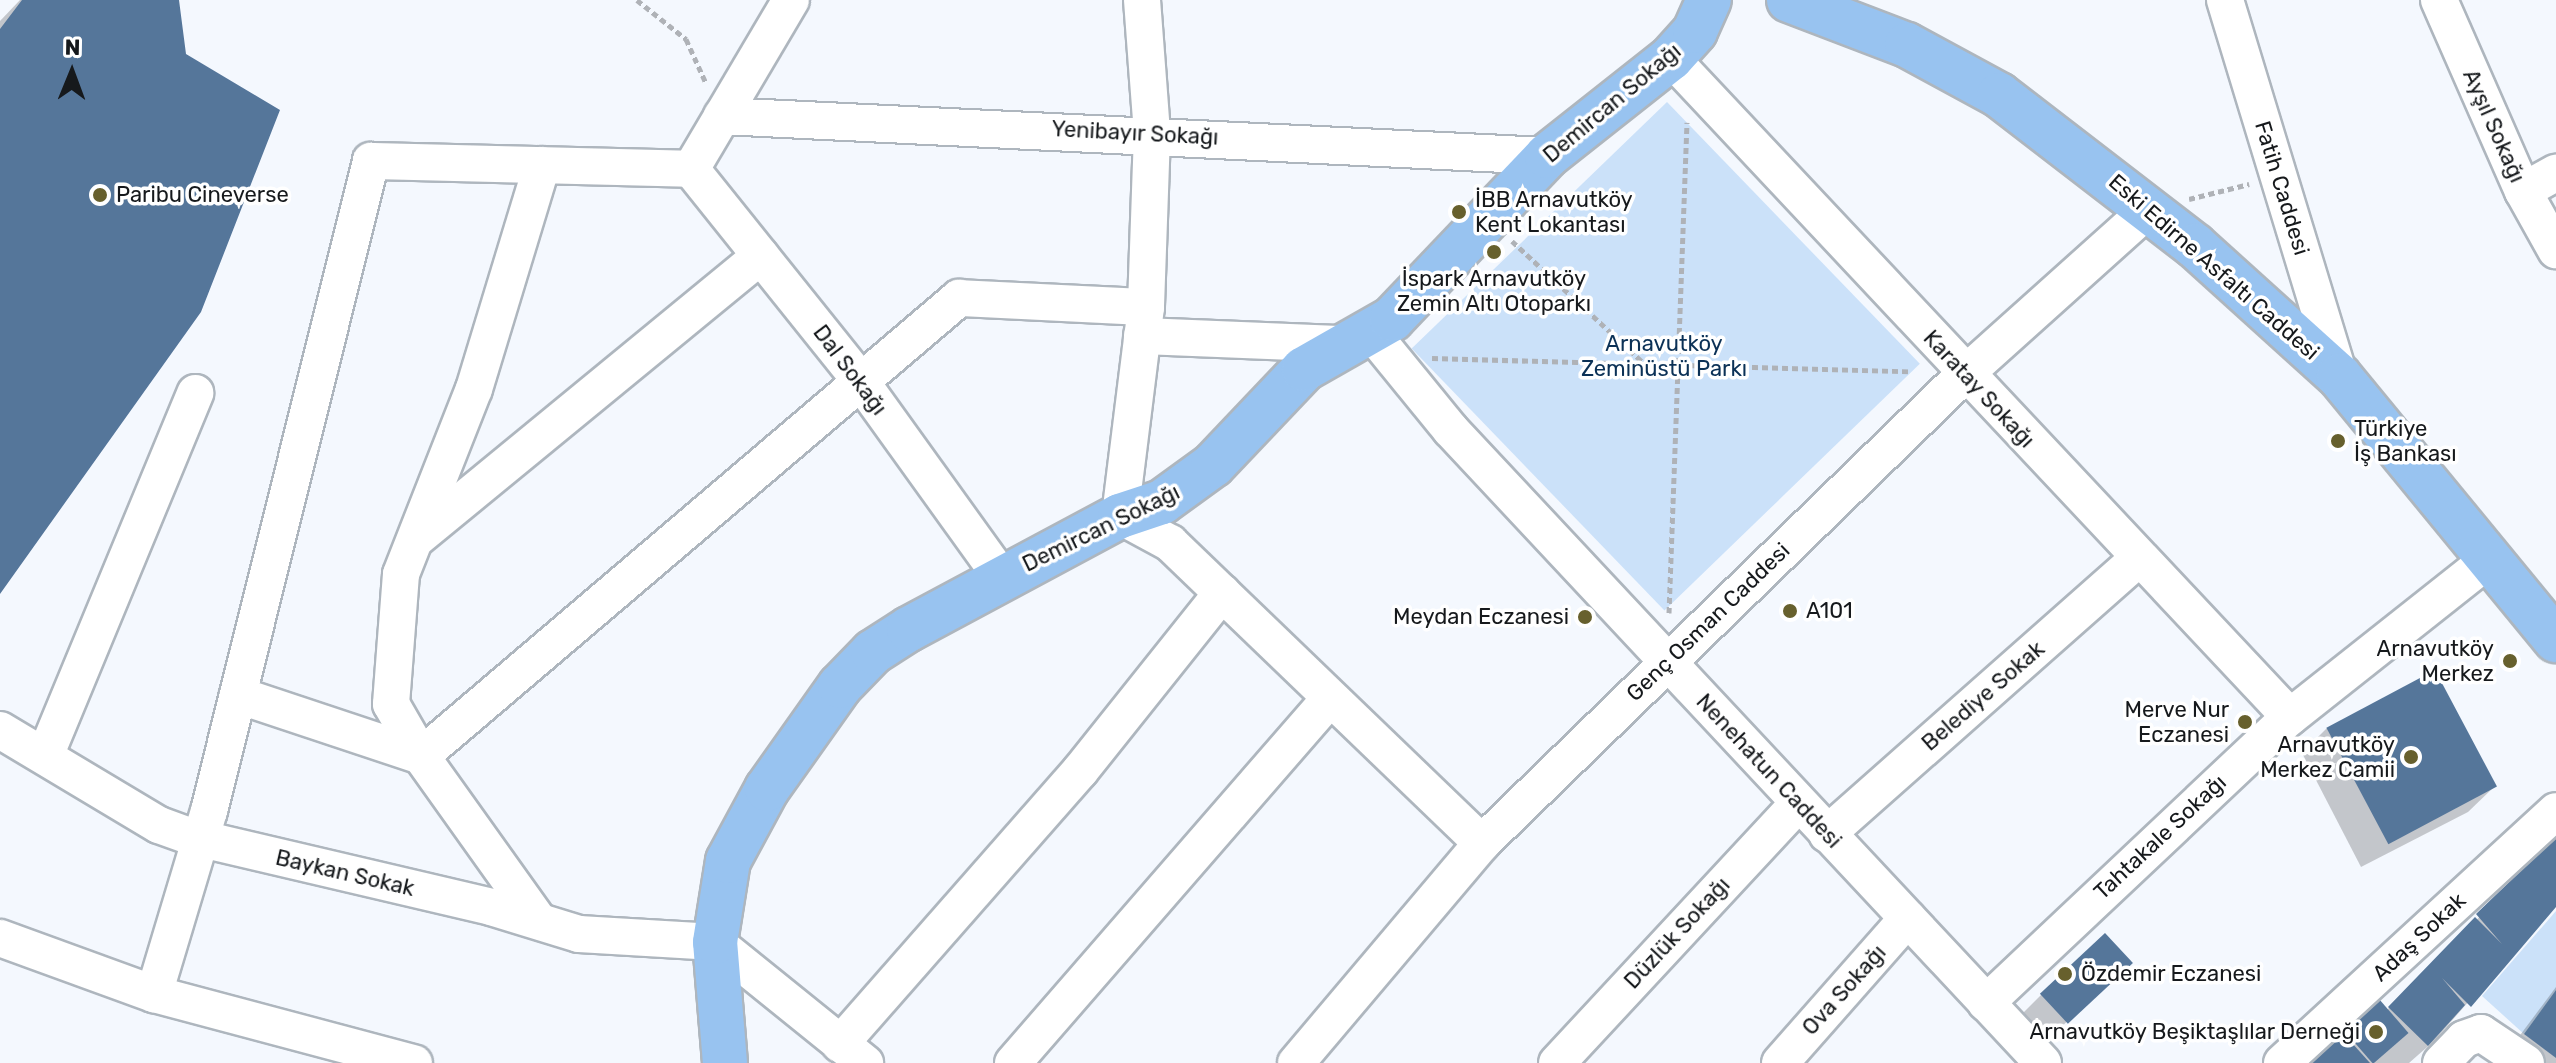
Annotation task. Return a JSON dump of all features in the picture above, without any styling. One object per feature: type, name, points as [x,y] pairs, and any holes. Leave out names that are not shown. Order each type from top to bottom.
[{"type":"main road","name":"Demircan Sokağı","points":[[725,1063],[715,942],[728,861],[767,789],[840,686],[873,652],[1002,578],[1120,516],[1162,502],[1187,486],[1213,465],[1304,369],[1369,345],[1547,156],[1680,67],[1709,0]]},
{"type":"main road","name":"Eski Edirne Asfaltı Caddesi","points":[[1789,0],[1860,24],[1975,81],[2014,104],[2149,209],[2339,376],[2556,640]]},
{"type":"street","points":[[154,994],[201,839],[371,161],[691,169],[791,0]]},
{"type":"street","points":[[1142,0],[1152,134],[1144,322],[1120,516],[1170,543],[1328,701],[1482,843]]},
{"type":"street","name":"Fatih Caddesi","points":[[2225,0],[2339,376]]},
{"type":"street","name":"Ayşıl Sokağı","points":[[2439,0],[2523,191],[2556,250]]},
{"type":"street","name":"Karatay Sokağı","points":[[1680,67],[1964,375],[2290,717]]},
{"type":"street","name":"Yenibayır Sokağı","points":[[722,116],[1152,134],[1547,156]]},
{"type":"street","points":[[538,920],[421,756],[391,704],[401,574],[474,389],[542,165]]},
{"type":"street","name":"Dal Sokağı","points":[[691,169],[859,379],[1002,578]]},
{"type":"street","points":[[2523,191],[2556,173]]},
{"type":"street","name":"Genç Osman Caddesi","points":[[1296,1063],[1482,843],[1964,375],[2149,209]]},
{"type":"street","points":[[414,540],[761,256]]},
{"type":"street","points":[[421,756],[859,379],[959,298],[1144,322],[1369,345]]},
{"type":"street","name":"Nenehatun Caddesi","points":[[1369,345],[1908,918],[1986,1003],[2022,1056]]},
{"type":"street","points":[[45,756],[195,393]]},
{"type":"street","name":"Belediye Sokak","points":[[1827,834],[2139,558]]},
{"type":"street","name":"Tahtakale Sokağı","points":[[1986,1003],[2290,717],[2489,559]]},
{"type":"street","points":[[715,942],[852,1054],[1222,593]]},
{"type":"street","points":[[238,695],[421,756]]},
{"type":"street","points":[[1013,1063],[1328,701]]},
{"type":"street","name":"Baykan Sokak","points":[[0,730],[159,825],[201,839],[538,920],[579,934],[628,940],[715,942]]},
{"type":"street","name":"Düzlük Sokağı","points":[[1557,1063],[1798,804]]},
{"type":"street","name":"Adaş Sokak","points":[[2282,1063],[2556,811]]},
{"type":"street","name":"Ova Sokağı","points":[[1780,1063],[1908,918]]},
{"type":"street","points":[[0,938],[154,994],[341,1053],[414,1063]]},
{"type":"street","points":[[2441,1063],[2464,1039],[2490,1034],[2526,1063]]},
{"type":"path","points":[[637,0],[686,39],[722,116]]},
{"type":"path","points":[[1669,613],[1678,365],[1680,67]]},
{"type":"path","points":[[2149,209],[2278,177]]},
{"type":"path","points":[[1487,219],[1645,364]]},
{"type":"path","points":[[1369,345],[1645,364],[1911,371]]},
{"type":"green space","name":"Arnavutköy Zeminüstü Parkı","points":[[1667,102],[1920,364],[1664,610],[1412,349]]},
{"type":"green space","points":[[2556,911],[2556,990],[2524,1034],[2482,996]]},
{"type":"building","points":[[22,0],[179,0],[186,54],[280,110],[201,312],[0,594],[0,29]]},
{"type":"building","name":"Arnavutköy Merkez Camii","points":[[2435,670],[2497,787],[2388,844],[2326,728]]},
{"type":"building","points":[[2556,837],[2556,907],[2471,1007],[2442,978],[2465,1005],[2428,1046],[2388,1007],[2475,917],[2502,944],[2476,914]]},
{"type":"building","points":[[2105,933],[2133,963],[2068,1024],[2040,994]]},
{"type":"building","points":[[2556,990],[2556,1058],[2524,1034]]},
{"type":"building","name":"Arnavutköy Beşiktaşlılar Derneği","points":[[2379,999],[2409,1033],[2372,1063],[2344,1030]]},
{"type":"building","points":[[2343,1033],[2370,1063],[2311,1063]]},
{"type":"place","name":"Paribu Cineverse","points":[[100,195]]},
{"type":"place","name":"İBB Arnavutköy Kent Lokantası","points":[[1459,212]]},
{"type":"place","name":"İspark Arnavutköy Zemin Altı Otoparkı","points":[[1494,252]]},
{"type":"place","name":"Türkiye İş Bankası","points":[[2338,441]]},
{"type":"place","name":"A101","points":[[1790,611]]},
{"type":"place","name":"Meydan Eczanesi","points":[[1585,617]]},
{"type":"place","name":"Arnavutköy Merkez","points":[[2510,661]]},
{"type":"place","name":"Merve Nur Eczanesi","points":[[2245,722]]},
{"type":"place","name":"Arnavutköy Merkez Camii","points":[[2411,757]]},
{"type":"place","name":"Özdemir Eczanesi","points":[[2065,974]]},
{"type":"place","name":"Arnavutköy Beşiktaşlılar Derneği","points":[[2376,1032]]}]
